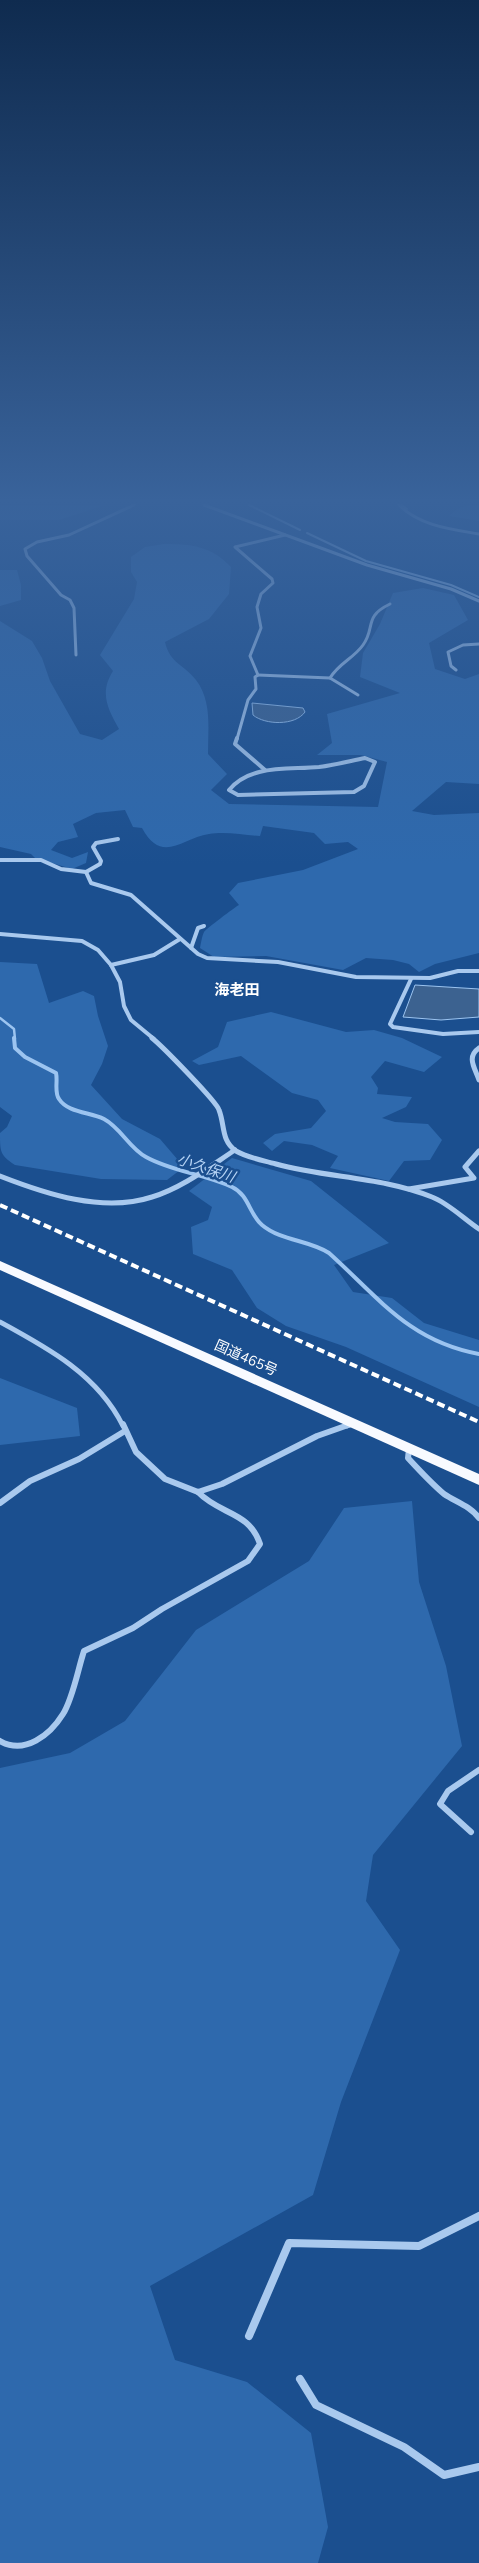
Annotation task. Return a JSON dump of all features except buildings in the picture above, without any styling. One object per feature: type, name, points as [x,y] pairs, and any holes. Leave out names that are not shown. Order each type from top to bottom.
[{"type":"highway","name":"国道465号","points":[[0,1265],[479,1480]]},
{"type":"street","points":[[75,625],[76,655]]},
{"type":"street","points":[[258,675],[250,656],[251,649],[261,628],[260,625]]},
{"type":"street","points":[[330,678],[334,669],[359,652],[370,632],[370,625]]},
{"type":"street","points":[[456,670],[451,666],[448,652],[464,643],[479,644]]},
{"type":"street","points":[[258,675],[330,678],[343,684],[358,695]]},
{"type":"street","points":[[258,675],[255,677],[256,689],[248,700],[234,744],[248,756],[252,763],[265,770],[316,767],[365,758],[375,762],[364,786],[354,792],[238,795],[229,790],[232,784],[265,770]]},
{"type":"street","points":[[0,860],[41,860],[61,869],[86,872],[100,864],[101,861],[93,847],[96,843],[118,839]]},
{"type":"street","points":[[86,872],[90,883],[131,895],[190,948],[207,958],[278,962],[356,977],[430,978],[458,971],[479,971]]},
{"type":"street","points":[[190,948],[198,928],[204,926]]},
{"type":"street","points":[[0,934],[82,941],[98,950],[111,965],[120,982],[124,1006],[131,1020],[169,1052],[187,1075],[219,1108],[226,1141],[235,1150],[250,1157],[302,1171],[378,1182],[433,1197],[479,1229]]},
{"type":"street","points":[[111,965],[154,955],[180,938]]},
{"type":"street","points":[[411,978],[390,1024],[393,1027],[443,1034],[479,1032]]},
{"type":"street","points":[[479,1048],[473,1052],[470,1058],[479,1080]]},
{"type":"street","points":[[0,1176],[92,1202],[129,1203],[153,1197],[235,1150]]},
{"type":"street","points":[[477,1178],[464,1167],[479,1151]]},
{"type":"street","points":[[407,1189],[477,1178]]},
{"type":"street","points":[[0,1322],[39,1343],[88,1378],[113,1404],[136,1452],[165,1479],[198,1492],[212,1505],[245,1518],[257,1531],[260,1544],[248,1561],[206,1587],[162,1608],[133,1628],[84,1651],[64,1713],[43,1738],[25,1746],[7,1745],[0,1741]]},
{"type":"street","points":[[198,1492],[222,1484],[317,1436],[352,1424]]},
{"type":"street","points":[[0,1503],[30,1481],[80,1459],[125,1431]]},
{"type":"street","points":[[409,1448],[408,1458],[430,1481],[447,1496],[475,1511],[479,1518]]},
{"type":"street","points":[[471,1832],[440,1804],[448,1791],[479,1770]]},
{"type":"street","points":[[249,2336],[289,2243],[419,2246],[479,2216]]},
{"type":"street","points":[[300,2379],[316,2405],[404,2447],[444,2475],[479,2467]]},
{"type":"shaded area","points":[[0,625],[6,625],[32,641],[42,658],[50,681],[80,734],[102,740],[119,729],[111,715],[106,694],[106,687],[113,671],[100,655],[118,625],[198,625],[165,642],[170,655],[196,680],[205,697],[208,715],[208,754],[227,774],[211,790],[229,804],[378,807],[387,762],[361,755],[317,755],[332,743],[327,714],[400,693],[360,677],[363,653],[380,625],[460,625],[429,643],[435,669],[465,679],[479,674],[479,784],[446,782],[412,811],[434,815],[479,813],[479,953],[435,964],[419,972],[409,964],[393,960],[366,958],[343,970],[266,956],[214,957],[200,948],[204,932],[239,905],[229,893],[238,883],[303,870],[358,849],[348,842],[325,844],[314,833],[263,826],[260,836],[215,833],[165,847],[157,845],[142,828],[133,827],[125,810],[96,813],[73,824],[78,837],[58,842],[51,850],[72,858],[88,852],[86,863],[72,869],[35,858],[31,854],[0,847]]},
{"type":"shaded area","points":[[252,703],[303,708],[305,712],[300,717],[287,722],[265,721],[253,715]]},
{"type":"shaded area","points":[[0,962],[37,964],[49,1003],[83,991],[94,996],[98,1016],[108,1046],[102,1064],[91,1085],[122,1119],[160,1139],[184,1167],[167,1180],[101,1179],[15,1165],[6,1158],[1,1149],[0,1133],[7,1127],[12,1116],[0,1107]]},
{"type":"shaded area","points":[[415,985],[479,989],[479,1017],[441,1020],[403,1017]]},
{"type":"shaded area","points":[[271,1012],[346,1032],[374,1030],[402,1038],[442,1057],[424,1072],[385,1061],[371,1077],[378,1088],[377,1094],[412,1097],[406,1107],[382,1118],[395,1122],[428,1124],[442,1140],[430,1160],[404,1161],[389,1181],[330,1168],[338,1156],[312,1145],[284,1141],[272,1151],[263,1143],[275,1134],[311,1128],[326,1111],[318,1100],[292,1093],[241,1056],[199,1065],[192,1061],[218,1047],[227,1022]]},
{"type":"shaded area","points":[[232,1158],[311,1181],[389,1243],[334,1265],[353,1292],[392,1298],[424,1323],[479,1340],[479,1407],[346,1347],[286,1326],[257,1308],[232,1270],[193,1254],[191,1227],[208,1220],[212,1207],[189,1191]]},
{"type":"shaded area","points":[[0,1378],[77,1408],[80,1436],[0,1445]]},
{"type":"shaded area","points":[[412,1501],[419,1582],[446,1666],[462,1746],[373,1855],[366,1901],[400,1950],[341,2102],[313,2195],[150,2286],[175,2360],[247,2382],[311,2433],[328,2527],[318,2563],[0,2563],[0,1768],[70,1753],[125,1721],[196,1630],[309,1561],[344,1508]]},
{"type":"waterway","name":"小久保川","points":[[0,1018],[14,1029],[15,1039]]},
{"type":"waterway","name":"小久保川","points":[[14,1038],[15,1048],[25,1057],[56,1073],[56,1090],[63,1104],[74,1110],[104,1119],[115,1127],[135,1149],[156,1162],[211,1179],[238,1190],[246,1200],[254,1216],[262,1225],[278,1234],[313,1245],[329,1253],[396,1316],[414,1328],[433,1339],[455,1348],[479,1354]]},
{"type":"railway","points":[[0,1205],[479,1422]]},
{"type":"district","name":"海老田","points":[[237,990]]}]
